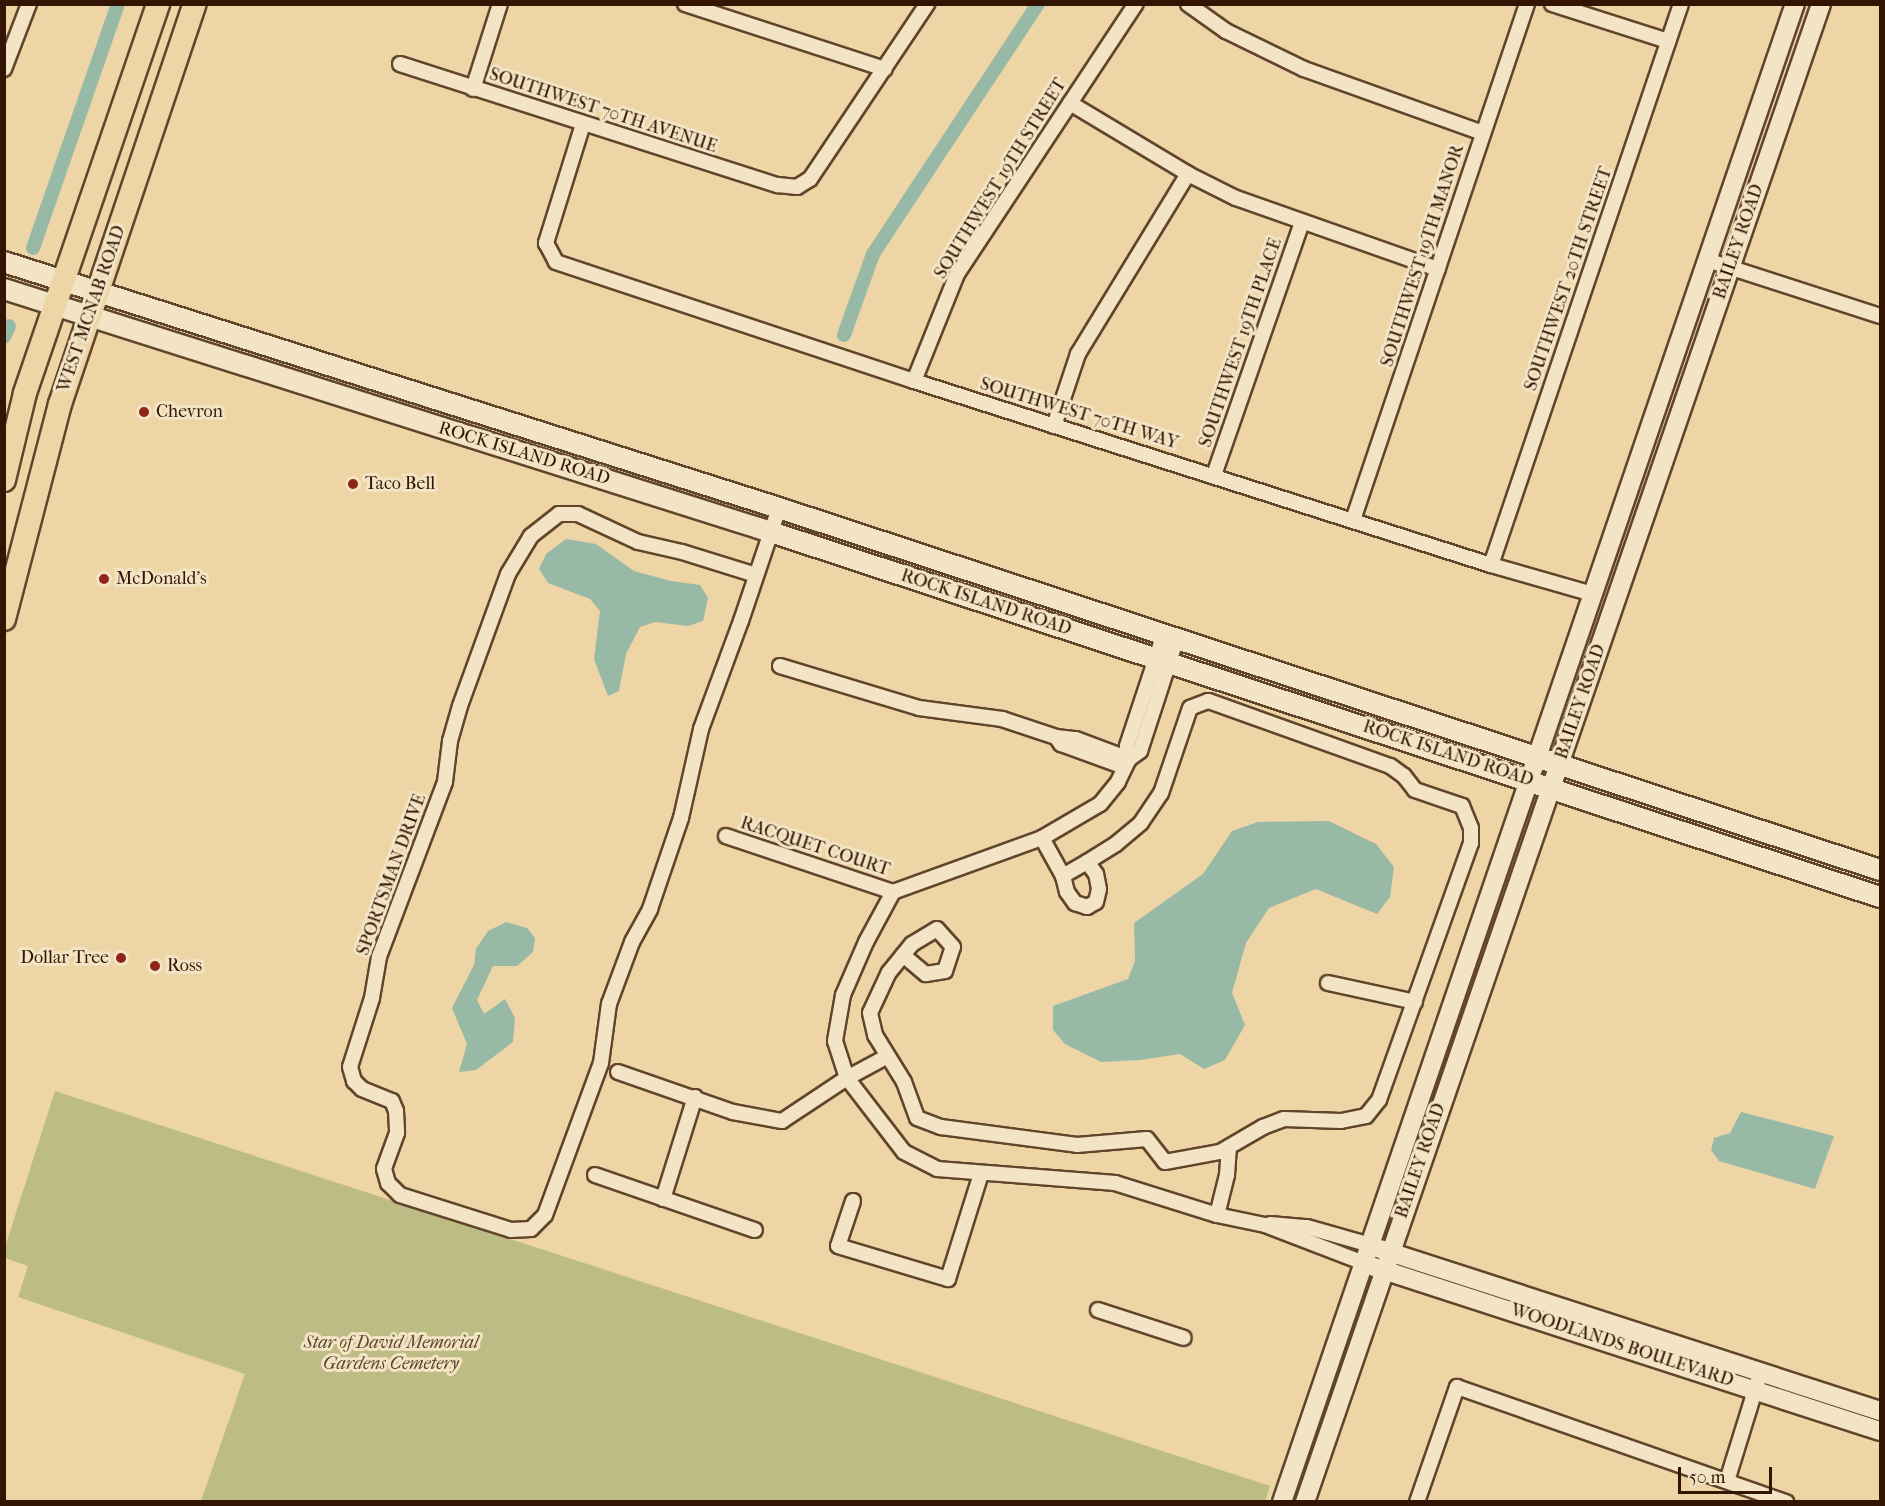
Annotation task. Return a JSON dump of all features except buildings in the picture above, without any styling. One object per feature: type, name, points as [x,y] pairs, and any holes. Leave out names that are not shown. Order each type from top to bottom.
[{"type":"main road","name":"WEST MCNAB ROAD","points":[[4,480],[25,393],[158,4]]},
{"type":"main road","name":"WEST MCNAB ROAD","points":[[4,619],[60,404],[195,4]]},
{"type":"main road","name":"ROCK ISLAND ROAD","points":[[4,262],[779,508],[1881,870]]},
{"type":"main road","name":"ROCK ISLAND ROAD","points":[[4,289],[771,532],[1881,897]]},
{"type":"street","points":[[4,69],[29,4]]},
{"type":"street","points":[[472,89],[500,4]]},
{"type":"street","points":[[685,4],[885,69],[927,4]]},
{"type":"street","name":"SOUTHWEST 19TH STREET","points":[[914,381],[957,274],[1136,4]]},
{"type":"street","points":[[1188,4],[1226,31],[1304,69],[1483,133]]},
{"type":"street","name":"SOUTHWEST 19TH MANOR","points":[[1353,520],[1527,4]]},
{"type":"street","points":[[1552,4],[1668,41]]},
{"type":"street","name":"SOUTHWEST 20TH STREET","points":[[1491,566],[1681,4]]},
{"type":"street","name":"BAILEY ROAD","points":[[1282,1502],[1795,4]]},
{"type":"street","name":"BAILEY ROAD","points":[[1305,1502],[1821,4]]},
{"type":"street","name":"SOUTHWEST 70TH AVENUE","points":[[400,64],[472,89],[778,185],[797,187],[810,179],[885,69]]},
{"type":"street","points":[[1070,104],[1188,174],[1236,198],[1438,269]]},
{"type":"street","name":"SOUTHWEST 70TH WAY","points":[[583,124],[546,243],[556,262],[914,381],[1214,475],[1491,566],[1593,594]]},
{"type":"street","points":[[1054,426],[1078,354],[1188,174]]},
{"type":"street","name":"SOUTHWEST 19TH PLACE","points":[[1214,475],[1302,222]]},
{"type":"street","points":[[1707,261],[1881,316]]},
{"type":"street","name":"SPORTSMAN DRIVE","points":[[756,575],[682,552],[638,542],[578,514],[558,514],[531,536],[508,574],[450,741],[445,782],[379,957],[372,998],[350,1067],[354,1081],[362,1089],[392,1101],[396,1111],[397,1132],[384,1169],[388,1183],[400,1195],[511,1230],[531,1228],[545,1215],[601,1063],[609,1004],[632,942],[650,909],[684,808],[701,729],[756,575],[779,508]]},
{"type":"street","points":[[1171,636],[1162,661],[1140,751],[1128,763],[1100,804],[1042,838],[893,892],[866,942],[843,995],[835,1041],[847,1078],[904,1152],[937,1169],[981,1174],[1017,1173],[1115,1183],[1217,1215],[1265,1225],[1364,1263]]},
{"type":"street","points":[[780,666],[919,708],[1002,719],[1056,737],[1076,739],[1128,763]]},
{"type":"street","points":[[903,955],[890,972],[870,1013],[875,1035],[886,1057],[904,1082],[916,1118],[941,1127],[1077,1145],[1147,1139],[1165,1162],[1220,1152],[1263,1127],[1284,1119],[1341,1121],[1366,1116],[1380,1100],[1471,843],[1471,828],[1462,806],[1415,790],[1404,776],[1390,766],[1208,701],[1190,708],[1161,793],[1141,823],[1116,844],[1063,876]]},
{"type":"street","name":"RACQUET COURT","points":[[726,836],[893,892]]},
{"type":"street","points":[[1042,838],[1063,876],[1066,892],[1075,903],[1088,906],[1095,902],[1099,889],[1096,874],[1087,862]]},
{"type":"street","points":[[1328,982],[1415,1002]]},
{"type":"street","points":[[618,1072],[733,1112],[782,1122],[847,1078],[886,1057]]},
{"type":"street","points":[[663,1199],[695,1097]]},
{"type":"street","points":[[1217,1215],[1227,1175],[1229,1147]]},
{"type":"street","points":[[853,1201],[838,1246],[948,1280],[981,1174]]},
{"type":"street","points":[[595,1175],[755,1230]]},
{"type":"street","points":[[1265,1225],[1285,1223],[1307,1227],[1370,1245]]},
{"type":"street","name":"WOODLANDS BOULEVARD","points":[[1370,1245],[1881,1411]]},
{"type":"street","name":"WOODLANDS BOULEVARD","points":[[1364,1263],[1881,1431]]},
{"type":"street","points":[[1098,1310],[1184,1338]]},
{"type":"street","points":[[1726,1481],[1761,1371]]},
{"type":"street","points":[[1417,1502],[1457,1387],[1786,1502]]},
{"type":"green space","name":"Star of David Memorial Gardens Cemetery","points":[[55,1091],[1270,1486],[1265,1502],[201,1501],[245,1374],[18,1297],[28,1266],[5,1258],[5,1247]]},
{"type":"shaded area","points":[[566,539],[596,544],[634,571],[671,581],[700,585],[708,598],[703,621],[688,626],[655,622],[640,627],[626,654],[619,691],[608,696],[594,659],[600,611],[590,599],[548,583],[539,569],[546,554]]},
{"type":"shaded area","points":[[1329,821],[1376,844],[1394,867],[1390,897],[1377,914],[1316,889],[1269,908],[1246,943],[1232,993],[1245,1025],[1225,1060],[1204,1069],[1180,1054],[1140,1060],[1101,1062],[1065,1044],[1053,1030],[1053,1006],[1128,979],[1135,961],[1134,923],[1203,874],[1232,831],[1258,822]]},
{"type":"shaded area","points":[[506,922],[527,928],[535,938],[533,952],[517,966],[493,966],[477,1000],[484,1014],[505,999],[515,1018],[513,1042],[476,1070],[459,1072],[467,1044],[452,1008],[474,965],[476,949],[488,931]]},
{"type":"shaded area","points":[[1741,1112],[1834,1136],[1815,1189],[1719,1161],[1711,1150],[1714,1138],[1730,1133]]},
{"type":"waterway","points":[[33,248],[118,4]]},
{"type":"waterway","points":[[844,335],[873,254],[1038,4]]},
{"type":"waterway","points":[[4,337],[9,326]]},
{"type":"place","name":"Chevron","points":[[144,412]]},
{"type":"place","name":"Taco Bell","points":[[353,484]]},
{"type":"place","name":"McDonald's","points":[[104,579]]},
{"type":"place","name":"Dollar Tree","points":[[121,958]]},
{"type":"place","name":"Ross","points":[[155,966]]}]
